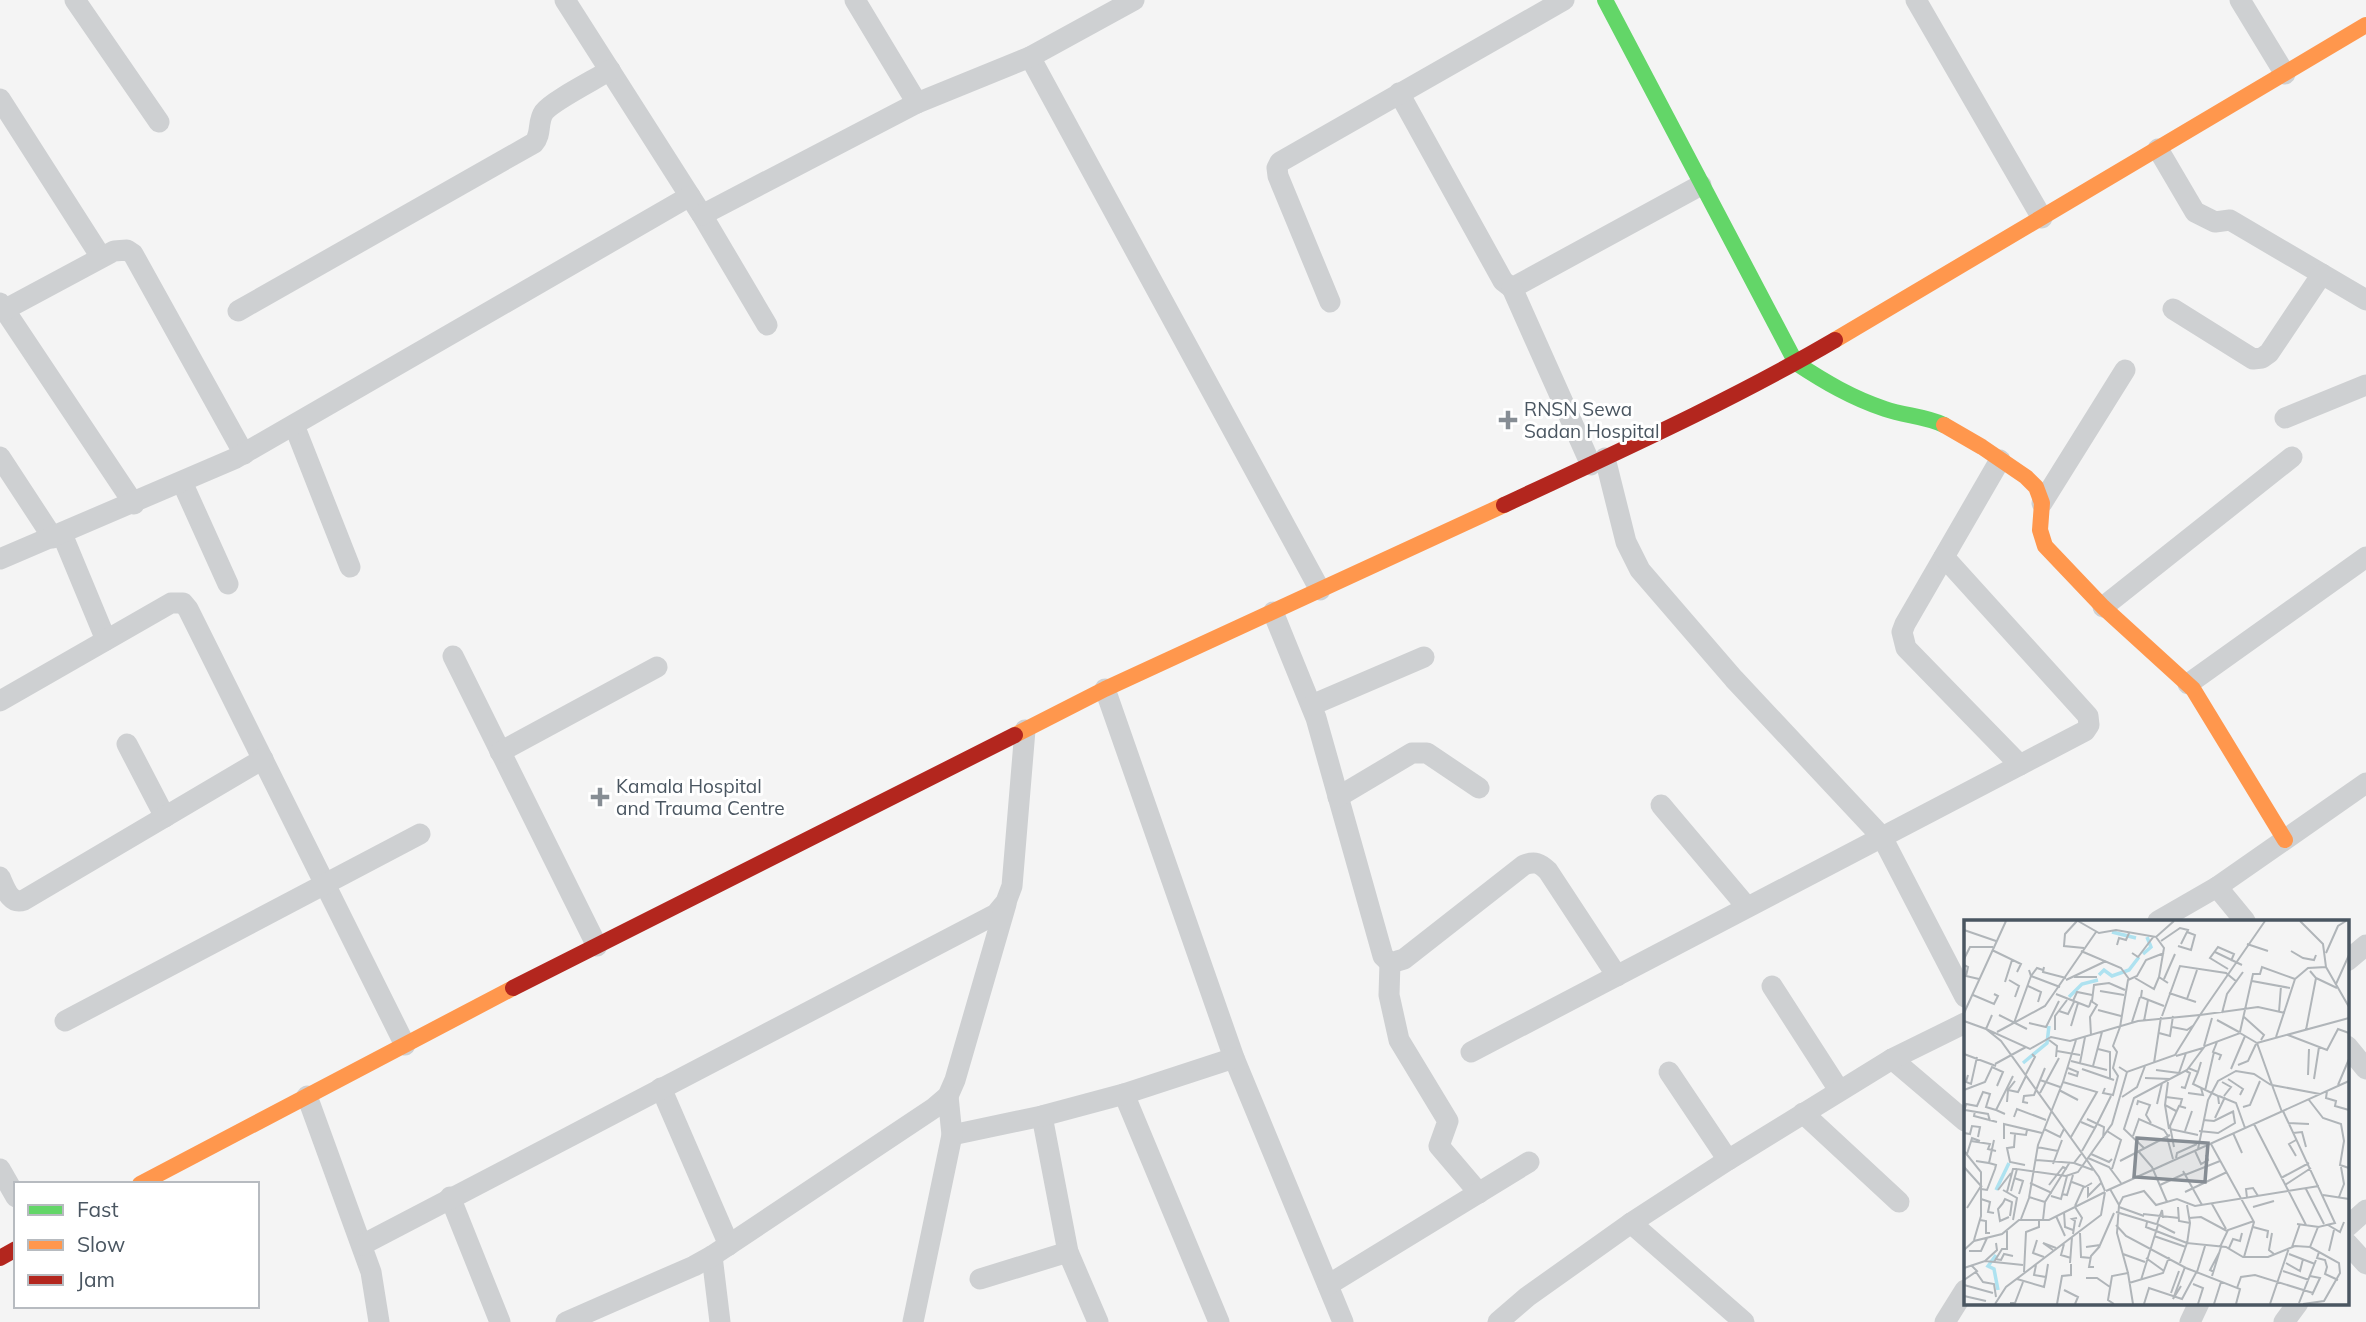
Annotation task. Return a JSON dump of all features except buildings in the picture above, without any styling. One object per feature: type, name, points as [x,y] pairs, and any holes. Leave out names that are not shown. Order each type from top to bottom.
[{"type":"main road","points":[[1605,0],[1796,363],[1833,387],[1859,399],[1944,425],[1982,447],[2036,486],[2042,503],[2040,530],[2045,546],[2103,607],[2188,684],[2285,840]]},
{"type":"main road","points":[[144,1182],[597,946],[1105,689],[1598,462],[1796,363],[2366,25]]},
{"type":"street","points":[[75,0],[159,122]]},
{"type":"street","points":[[565,0],[702,215],[767,325]]},
{"type":"street","points":[[855,0],[917,103]]},
{"type":"street","points":[[702,215],[917,103],[1030,57],[1134,0]]},
{"type":"street","points":[[1330,302],[1278,176],[1277,168],[1280,162],[1564,0]]},
{"type":"street","points":[[1916,0],[2042,218]]},
{"type":"street","points":[[2240,0],[2285,74]]},
{"type":"street","points":[[1030,57],[1320,590]]},
{"type":"street","points":[[237,311],[534,143],[538,139],[541,118],[548,107],[610,70]]},
{"type":"street","points":[[1399,93],[1503,281],[1512,288],[1598,462],[1626,542],[1640,570],[1734,679],[1882,837],[1964,995]]},
{"type":"street","points":[[0,99],[101,257]]},
{"type":"street","points":[[2158,149],[2195,212],[2215,222],[2230,220],[2366,300]]},
{"type":"street","points":[[1512,288],[1701,185]]},
{"type":"street","points":[[0,559],[134,504],[244,454],[690,196]]},
{"type":"street","points":[[134,504],[2,306],[101,257],[121,249],[133,254],[244,454]]},
{"type":"street","points":[[2173,309],[2253,359],[2262,358],[2269,353],[2322,274]]},
{"type":"street","points":[[2042,503],[2124,370]]},
{"type":"street","points":[[2285,418],[2366,386]]},
{"type":"street","points":[[294,425],[351,567]]},
{"type":"street","points":[[0,457],[58,536],[106,640]]},
{"type":"street","points":[[2103,607],[2292,457]]},
{"type":"street","points":[[2000,460],[1905,624],[1903,641],[1906,648],[2020,765]]},
{"type":"street","points":[[182,482],[228,584]]},
{"type":"street","points":[[1471,1052],[2085,731],[2089,725],[2088,716],[1944,557]]},
{"type":"street","points":[[2188,684],[2366,557]]},
{"type":"street","points":[[0,701],[171,603],[183,603],[405,1045]]},
{"type":"street","points":[[1273,612],[1312,705],[1382,956],[1390,962],[1404,959],[1524,865],[1532,862],[1548,870],[1617,976]]},
{"type":"street","points":[[453,656],[597,946]]},
{"type":"street","points":[[1312,705],[1424,657]]},
{"type":"street","points":[[500,752],[657,667]]},
{"type":"street","points":[[1105,689],[1234,1058],[1343,1322]]},
{"type":"street","points":[[566,1322],[694,1266],[934,1108],[948,1096],[1012,886],[1025,730]]},
{"type":"street","points":[[127,744],[165,817]]},
{"type":"street","points":[[1338,797],[1419,751],[1427,753],[1479,788]]},
{"type":"street","points":[[0,877],[14,901],[24,901],[263,759]]},
{"type":"street","points":[[2160,920],[2217,887],[2366,783]]},
{"type":"street","points":[[1661,805],[1747,907]]},
{"type":"street","points":[[65,1021],[421,834]]},
{"type":"street","points":[[2217,887],[2244,920]]},
{"type":"street","points":[[362,1245],[996,914],[1006,902]]},
{"type":"street","points":[[2348,960],[2366,945]]},
{"type":"street","points":[[1390,962],[1389,995],[1399,1040],[1448,1121],[1438,1146],[1479,1193]]},
{"type":"street","points":[[1773,986],[1839,1090]]},
{"type":"street","points":[[1498,1322],[1527,1297],[1631,1223],[1728,1160],[1892,1059],[1964,1023]]},
{"type":"street","points":[[2348,1047],[2366,1069]]},
{"type":"street","points":[[952,1135],[1042,1116],[1124,1094],[1234,1058]]},
{"type":"street","points":[[1892,1059],[1964,1120]]},
{"type":"street","points":[[1669,1072],[1728,1160]]},
{"type":"street","points":[[661,1088],[720,1250],[720,1322]]},
{"type":"street","points":[[1124,1094],[1219,1322]]},
{"type":"street","points":[[307,1096],[371,1272],[379,1322]]},
{"type":"street","points":[[913,1322],[952,1135],[948,1096]]},
{"type":"street","points":[[1802,1113],[1899,1202]]},
{"type":"street","points":[[1042,1116],[1068,1252],[1098,1322]]},
{"type":"street","points":[[1328,1286],[1529,1162]]},
{"type":"street","points":[[0,1169],[14,1193]]},
{"type":"street","points":[[450,1197],[500,1322]]},
{"type":"street","points":[[2348,1226],[2366,1210]]},
{"type":"street","points":[[1631,1223],[1744,1322]]},
{"type":"street","points":[[2348,1245],[2366,1264]]},
{"type":"street","points":[[980,1279],[1068,1252]]},
{"type":"street","points":[[1945,1322],[1964,1292]]},
{"type":"street","points":[[2190,1322],[2199,1304]]},
{"type":"street","points":[[2284,1322],[2297,1304]]},
{"type":"traffic: fast","points":[[1605,0],[1796,363],[1861,400],[1944,425]]},
{"type":"traffic: slow","points":[[1835,340],[2366,25]]},
{"type":"traffic: slow","points":[[1944,425],[1982,447],[2036,487],[2042,503],[2040,530],[2045,546],[2103,607],[2193,689],[2285,840]]},
{"type":"traffic: slow","points":[[1015,735],[1105,689],[1504,505]]},
{"type":"traffic: slow","points":[[144,1182],[513,988]]},
{"type":"traffic: jam","points":[[1504,505],[1713,406],[1835,340]]},
{"type":"traffic: jam","points":[[513,988],[1015,735]]},
{"type":"traffic: jam","points":[[0,1258],[14,1250]]},
{"type":"place","name":"RNSN Sewa Sadan Hospital","points":[[1508,420]]},
{"type":"place","name":"Kamala Hospital and Trauma Centre","points":[[600,797]]}]
